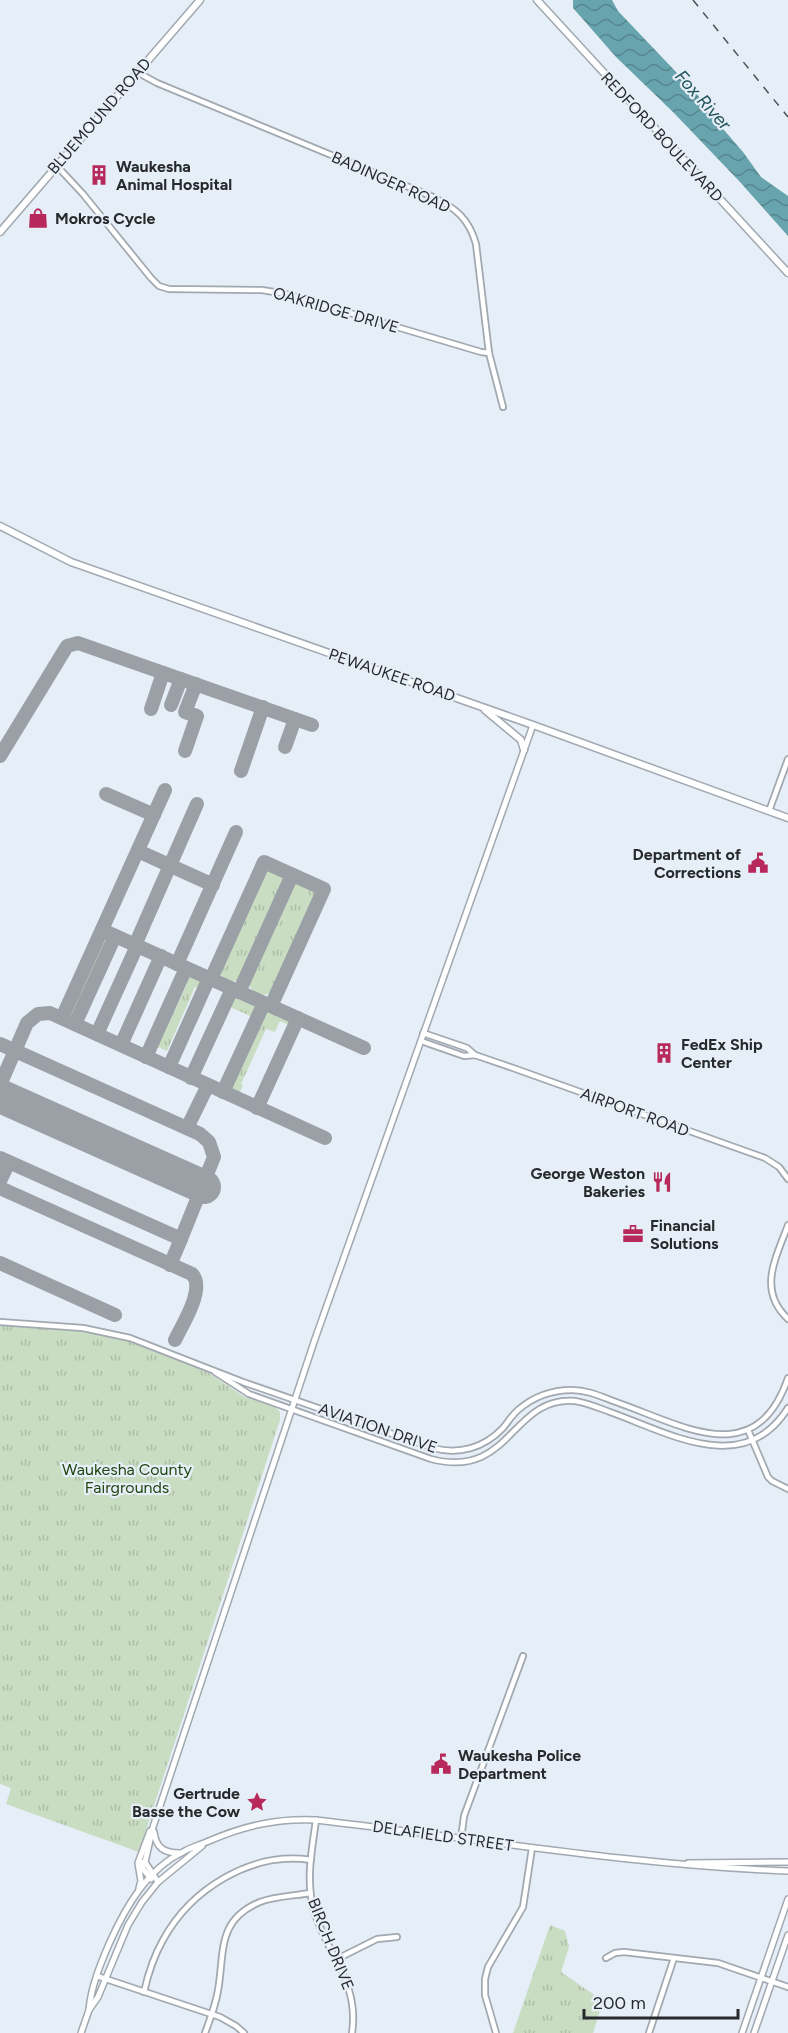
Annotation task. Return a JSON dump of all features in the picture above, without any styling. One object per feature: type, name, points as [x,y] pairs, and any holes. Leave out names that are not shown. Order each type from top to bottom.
[{"type":"main road","name":"BLUEMOUND ROAD","points":[[0,232],[200,0]]},
{"type":"main road","name":"REDFORD BOULEVARD","points":[[537,0],[788,273]]},
{"type":"main road","name":"PEWAUKEE ROAD","points":[[0,526],[70,562],[788,818]]},
{"type":"main road","points":[[482,707],[521,740],[524,750]]},
{"type":"street","name":"BADINGER ROAD","points":[[137,72],[158,83],[433,197],[456,209],[469,223],[476,244],[489,353],[503,407]]},
{"type":"street","name":"OAKRIDGE DRIVE","points":[[56,165],[83,194],[151,278],[162,287],[269,290],[489,353]]},
{"type":"street","points":[[151,1876],[145,1862],[153,1827],[294,1399],[532,725]]},
{"type":"street","points":[[769,811],[788,759]]},
{"type":"street","name":"AIRPORT ROAD","points":[[423,1033],[467,1048],[475,1056]]},
{"type":"street","name":"AIRPORT ROAD","points":[[421,1041],[464,1056],[475,1056],[765,1158],[779,1167],[788,1179]]},
{"type":"street","points":[[788,1225],[770,1283],[775,1302],[788,1319]]},
{"type":"street","name":"AVIATION DRIVE","points":[[0,1322],[83,1328],[148,1344],[436,1449],[464,1450],[488,1441],[520,1408],[535,1398],[562,1390],[583,1391],[706,1434],[726,1435],[748,1430],[759,1423],[773,1410],[787,1381]]},
{"type":"street","name":"AVIATION DRIVE","points":[[207,1366],[243,1391],[434,1460],[453,1463],[473,1460],[499,1448],[527,1417],[545,1406],[563,1402],[589,1404],[694,1442],[714,1446],[733,1446],[752,1441],[770,1430],[788,1408]]},
{"type":"street","points":[[613,1413],[617,1402]]},
{"type":"street","points":[[520,1408],[527,1417]]},
{"type":"street","points":[[642,1423],[646,1413]]},
{"type":"street","points":[[348,1430],[352,1419]]},
{"type":"street","points":[[748,1430],[768,1476],[772,1481],[788,1489]]},
{"type":"street","points":[[464,1450],[473,1460]]},
{"type":"street","points":[[461,1839],[464,1816],[523,1656]]},
{"type":"street","name":"DELAFIELD STREET","points":[[89,2010],[90,1995],[123,1914],[151,1876],[180,1853],[238,1829],[267,1822],[316,1820],[532,1848],[681,1864],[788,1871]]},
{"type":"street","name":"BIRCH DRIVE","points":[[316,1820],[310,1893],[319,1923],[352,1996],[354,2019],[352,2033]]},
{"type":"street","points":[[153,1827],[156,1842],[160,1848],[168,1852],[180,1853]]},
{"type":"street","points":[[138,1892],[141,1881],[138,1867],[140,1857],[153,1827]]},
{"type":"street","name":"DELAFIELD STREET","points":[[89,2010],[98,1997],[132,1918],[158,1882],[208,1842]]},
{"type":"street","points":[[496,2033],[485,1995],[485,1979],[488,1967],[523,1907],[532,1848]]},
{"type":"street","points":[[140,1857],[143,1869],[158,1882]]},
{"type":"street","points":[[144,1992],[162,1942],[178,1917],[199,1896],[228,1876],[252,1866],[285,1859],[311,1860]]},
{"type":"street","points":[[770,1862],[771,1870]]},
{"type":"street","name":"DELAFIELD STREET","points":[[717,1865],[788,1862]]},
{"type":"street","points":[[206,2033],[219,1982],[221,1950],[226,1935],[236,1919],[247,1909],[260,1902],[310,1893]]},
{"type":"street","points":[[742,2033],[788,1902]]},
{"type":"street","points":[[754,2033],[788,1935]]},
{"type":"street","points":[[337,1959],[377,1939],[397,1937]]},
{"type":"street","points":[[774,1938],[786,1942]]},
{"type":"street","points":[[606,1958],[618,1952],[718,1963],[788,1987]]},
{"type":"street","points":[[649,2033],[674,1958]]},
{"type":"street","points":[[97,1976],[228,2020],[244,2033]]},
{"type":"street","points":[[81,2033],[89,2010]]},
{"type":"green space","points":[[268,868],[284,874],[285,881],[243,975],[237,981],[229,982],[220,974],[221,965],[263,870]]},
{"type":"green space","points":[[298,880],[315,888],[317,895],[275,989],[270,993],[257,994],[249,983],[249,977],[291,882]]},
{"type":"green space","points":[[102,938],[107,940],[71,1016],[70,1008]]},
{"type":"green space","points":[[187,974],[200,978],[203,985],[199,988],[195,987],[167,1051],[158,1047],[187,984],[183,979]]},
{"type":"green space","points":[[241,996],[260,1005],[255,1018],[232,1008],[234,999]]},
{"type":"green space","points":[[266,1008],[292,1019],[293,1023],[289,1025],[280,1021],[275,1032],[266,1029],[241,1084],[243,1085],[240,1092],[229,1087]]},
{"type":"green space","name":"Waukesha County Fairgrounds","points":[[0,1325],[88,1332],[132,1342],[200,1367],[243,1396],[275,1407],[280,1412],[280,1420],[139,1852],[6,1804],[11,1788],[0,1784]]},
{"type":"green space","points":[[550,1925],[565,1931],[569,1947],[561,1972],[603,2001],[593,2033],[513,2033]]},
{"type":"water","points":[[573,0],[612,0],[618,11],[697,94],[761,177],[788,196],[788,236],[674,113],[616,57],[573,8]]},
{"type":"taxiway","points":[[0,756],[67,646],[78,643],[312,725]]},
{"type":"taxiway","points":[[151,709],[163,673]]},
{"type":"taxiway","points":[[171,705],[181,679]]},
{"type":"taxiway","points":[[185,751],[197,716],[185,712],[196,684]]},
{"type":"taxiway","points":[[241,771],[263,707]]},
{"type":"taxiway","points":[[285,747],[295,719]]},
{"type":"taxiway","points":[[62,1018],[165,790]]},
{"type":"taxiway","points":[[106,794],[154,815]]},
{"type":"taxiway","points":[[135,945],[197,804]]},
{"type":"taxiway","points":[[177,964],[236,832]]},
{"type":"taxiway","points":[[138,851],[213,885]]},
{"type":"taxiway","points":[[211,979],[264,862],[324,889],[271,1006]]},
{"type":"taxiway","points":[[239,992],[292,875]]},
{"type":"taxiway","points":[[102,930],[364,1048]]},
{"type":"taxiway","points":[[75,1024],[115,936]]},
{"type":"taxiway","points":[[97,1034],[137,946]]},
{"type":"taxiway","points":[[121,1045],[161,956]]},
{"type":"taxiway","points":[[146,1057],[186,968]]},
{"type":"taxiway","points":[[169,1067],[209,978]]},
{"type":"taxiway","points":[[191,1078],[232,989]]},
{"type":"taxiway","points":[[223,1092],[264,1003]]},
{"type":"taxiway","points":[[0,1085],[27,1023],[38,1014],[50,1013],[325,1138]]},
{"type":"taxiway","points":[[257,1108],[298,1018]]},
{"type":"taxiway","points":[[0,1044],[200,1134],[209,1142],[214,1157],[181,1239],[0,1158]]},
{"type":"taxiway","points":[[187,1128],[208,1085]]},
{"type":"taxiway","points":[[0,1181],[9,1162]]},
{"type":"taxiway","points":[[0,1188],[192,1274],[196,1280],[195,1297],[175,1340]]},
{"type":"taxiway","points":[[170,1265],[181,1239]]},
{"type":"taxiway","points":[[0,1263],[115,1315]]},
{"type":"runway","points":[[0,1096],[204,1187]]},
{"type":"railway","points":[[693,0],[788,117]]},
{"type":"place","name":"Waukesha Animal Hospital","points":[[99,175]]},
{"type":"place","name":"Mokros Cycle","points":[[38,218]]},
{"type":"place","name":"Department of Corrections","points":[[758,863]]},
{"type":"place","name":"FedEx Ship Center","points":[[664,1053]]},
{"type":"place","name":"George Weston Bakeries","points":[[662,1182]]},
{"type":"place","name":"Financial Solutions","points":[[633,1234]]},
{"type":"place","name":"Waukesha Police Department","points":[[441,1764]]},
{"type":"place","name":"Gertrude Basse the Cow","points":[[257,1802]]},
{"type":"water label","name":"Fox River","points":[[703,100]]}]
